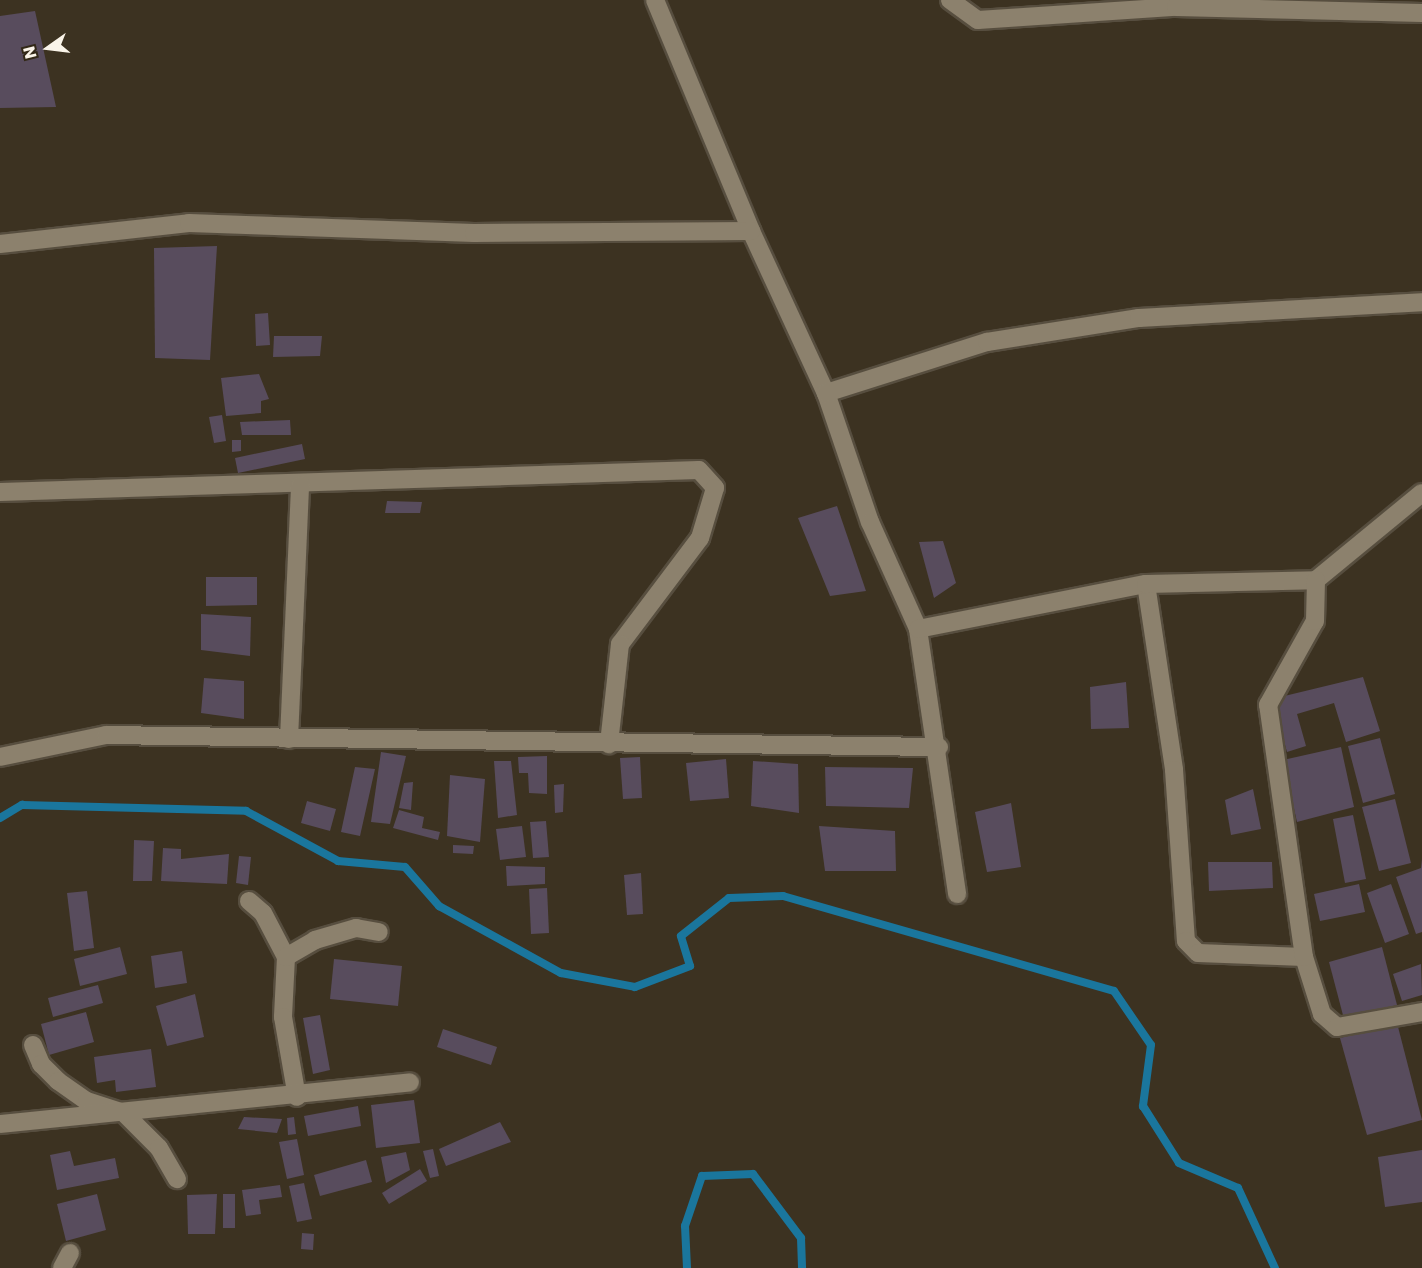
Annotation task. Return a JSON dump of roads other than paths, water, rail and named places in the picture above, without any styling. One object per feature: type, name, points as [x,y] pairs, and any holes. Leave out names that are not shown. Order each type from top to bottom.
[{"type":"street","points":[[655,0],[751,231],[826,393],[870,522],[918,629],[939,747],[957,894]]},
{"type":"street","points":[[950,0],[978,20],[1176,7],[1422,13]]},
{"type":"street","points":[[0,244],[189,223],[474,233],[751,231]]},
{"type":"street","points":[[826,393],[987,342],[1139,318],[1422,302]]},
{"type":"street","points":[[0,492],[300,485],[699,470],[710,476],[715,488],[694,552],[620,644],[609,744]]},
{"type":"street","points":[[289,739],[300,485]]},
{"type":"street","points":[[918,629],[1146,584],[1316,580],[1422,494]]},
{"type":"street","points":[[1316,580],[1315,621],[1268,705],[1304,957],[1322,1014],[1337,1027],[1422,1012]]},
{"type":"street","points":[[1146,584],[1174,770],[1186,941],[1197,953],[1304,957]]},
{"type":"street","points":[[0,757],[106,735],[939,747]]},
{"type":"street","points":[[249,901],[262,913],[286,957],[283,1017],[297,1097]]},
{"type":"street","points":[[286,957],[315,940],[356,928],[379,932]]},
{"type":"street","points":[[33,1045],[41,1064],[58,1081],[87,1101],[124,1113],[159,1148],[177,1179]]},
{"type":"street","points":[[0,1124],[297,1097],[410,1082]]},
{"type":"waterway","points":[[0,818],[22,805],[246,811],[338,861],[405,867],[439,906],[561,973],[635,987],[690,966],[681,936],[729,898],[783,896],[1114,991],[1151,1045],[1143,1106],[1179,1163],[1238,1188],[1275,1268]]},
{"type":"waterway","points":[[687,1268],[685,1226],[702,1176],[753,1174],[801,1238],[802,1268]]}]
